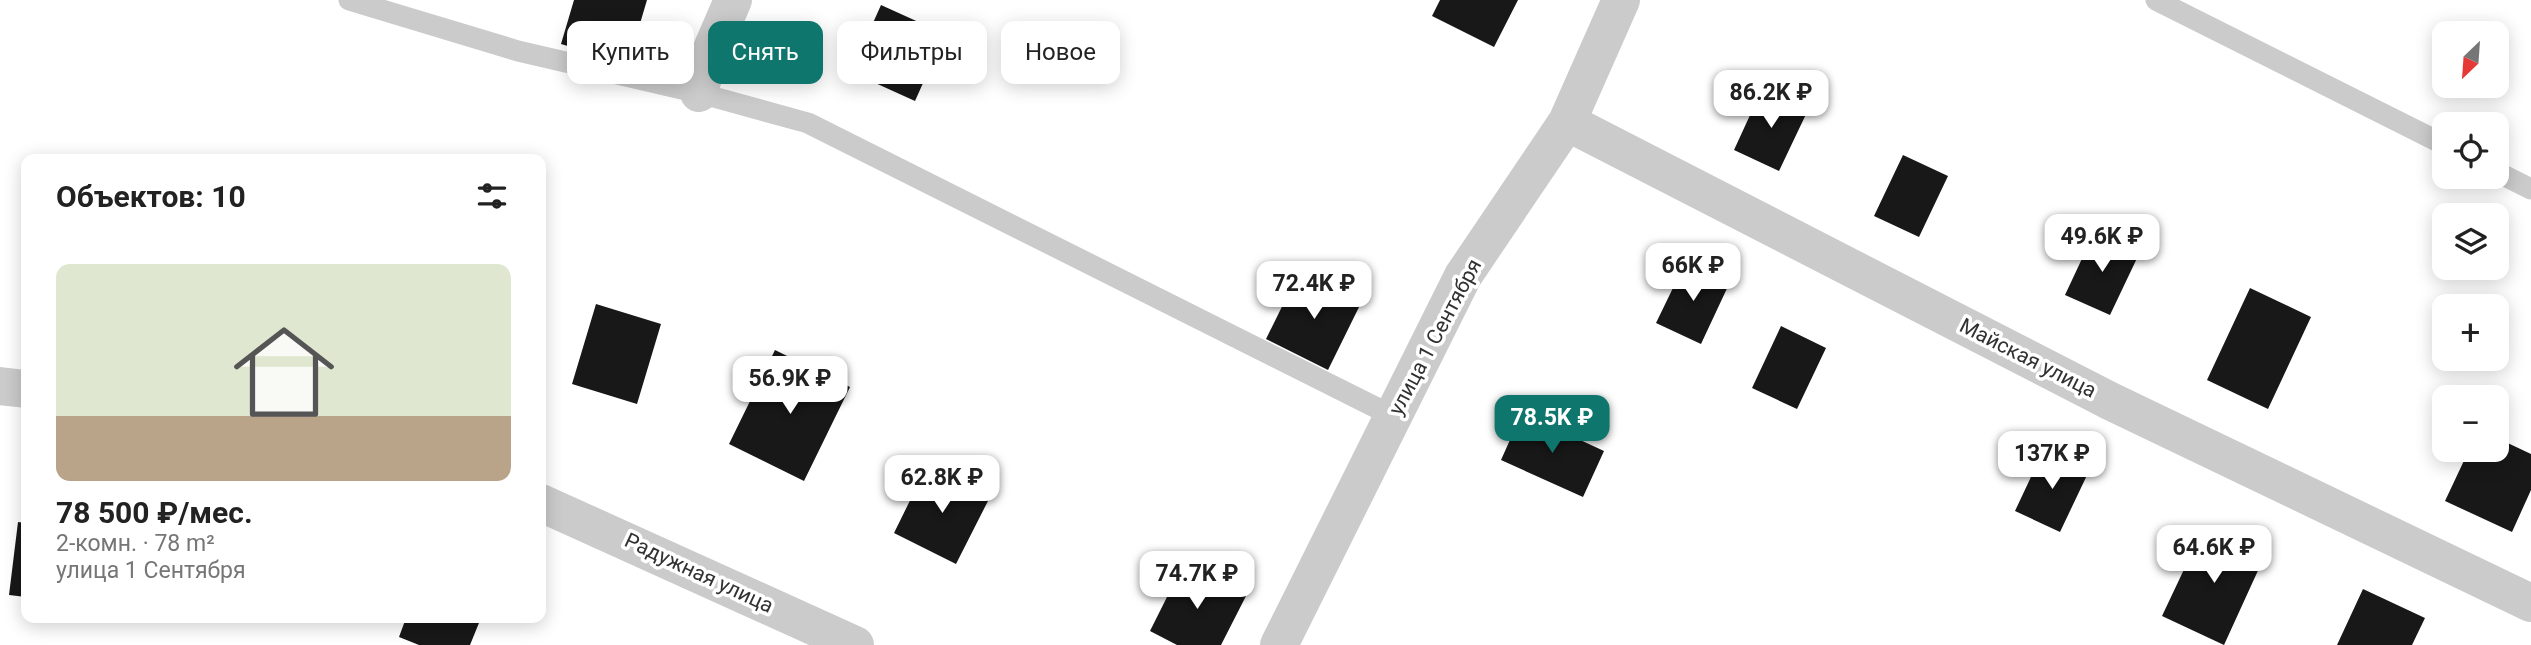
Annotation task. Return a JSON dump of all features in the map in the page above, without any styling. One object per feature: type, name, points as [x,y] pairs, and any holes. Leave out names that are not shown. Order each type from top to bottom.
[{"type":"street","points":[[699,93],[708,58],[733,0]]},
{"type":"street","name":"улица 1 Сентября","points":[[1279,645],[1463,276],[1567,122],[1621,0]]},
{"type":"street","name":"Майская улица","points":[[1567,122],[2110,401],[2531,603]]},
{"type":"street","points":[[0,386],[21,388]]},
{"type":"street","name":"Радужная улица","points":[[546,505],[855,645]]},
{"type":"lane","points":[[349,0],[518,51],[699,93],[808,123],[1393,416]]},
{"type":"lane","points":[[2156,0],[2432,138]]},
{"type":"lane","points":[[2509,178],[2531,189]]},
{"type":"building","points":[[574,0],[647,0],[641,21],[568,21]]},
{"type":"building","points":[[1440,0],[1518,0],[1494,47],[1432,16]]},
{"type":"building","points":[[881,5],[916,21],[874,21]]},
{"type":"building","points":[[567,24],[567,46],[561,44]]},
{"type":"building","points":[[877,84],[923,84],[915,101]]},
{"type":"building","points":[[1762,89],[1808,110],[1779,171],[1734,150]]},
{"type":"building","points":[[1903,155],[1948,176],[1919,237],[1874,216]]},
{"type":"building","points":[[2094,233],[2139,254],[2110,315],[2065,295]]},
{"type":"building","points":[[1686,261],[1730,282],[1701,344],[1656,323]]},
{"type":"building","points":[[1299,272],[1361,303],[1328,370],[1266,339]]},
{"type":"building","points":[[2250,288],[2311,317],[2268,409],[2207,380]]},
{"type":"building","points":[[596,304],[661,324],[637,404],[572,384]]},
{"type":"building","points":[[1781,326],[1826,348],[1797,409],[1752,388]]},
{"type":"building","points":[[775,350],[850,387],[804,481],[729,444]]},
{"type":"building","points":[[1522,413],[1604,451],[1583,497],[1501,460]]},
{"type":"building","points":[[2509,444],[2531,454],[2531,490],[2512,532],[2445,501],[2463,462],[2509,462]]},
{"type":"building","points":[[2044,449],[2089,471],[2060,532],[2015,511]]},
{"type":"building","points":[[927,466],[990,497],[956,564],[894,533]]},
{"type":"building","points":[[18,522],[21,522],[21,596],[9,595]]},
{"type":"building","points":[[2205,525],[2266,553],[2224,645],[2162,616]]},
{"type":"building","points":[[1183,565],[1246,596],[1221,645],[1177,645],[1150,631]]},
{"type":"building","points":[[2363,589],[2425,618],[2412,645],[2337,645]]},
{"type":"building","points":[[404,623],[479,623],[470,645],[419,645],[399,637]]}]
